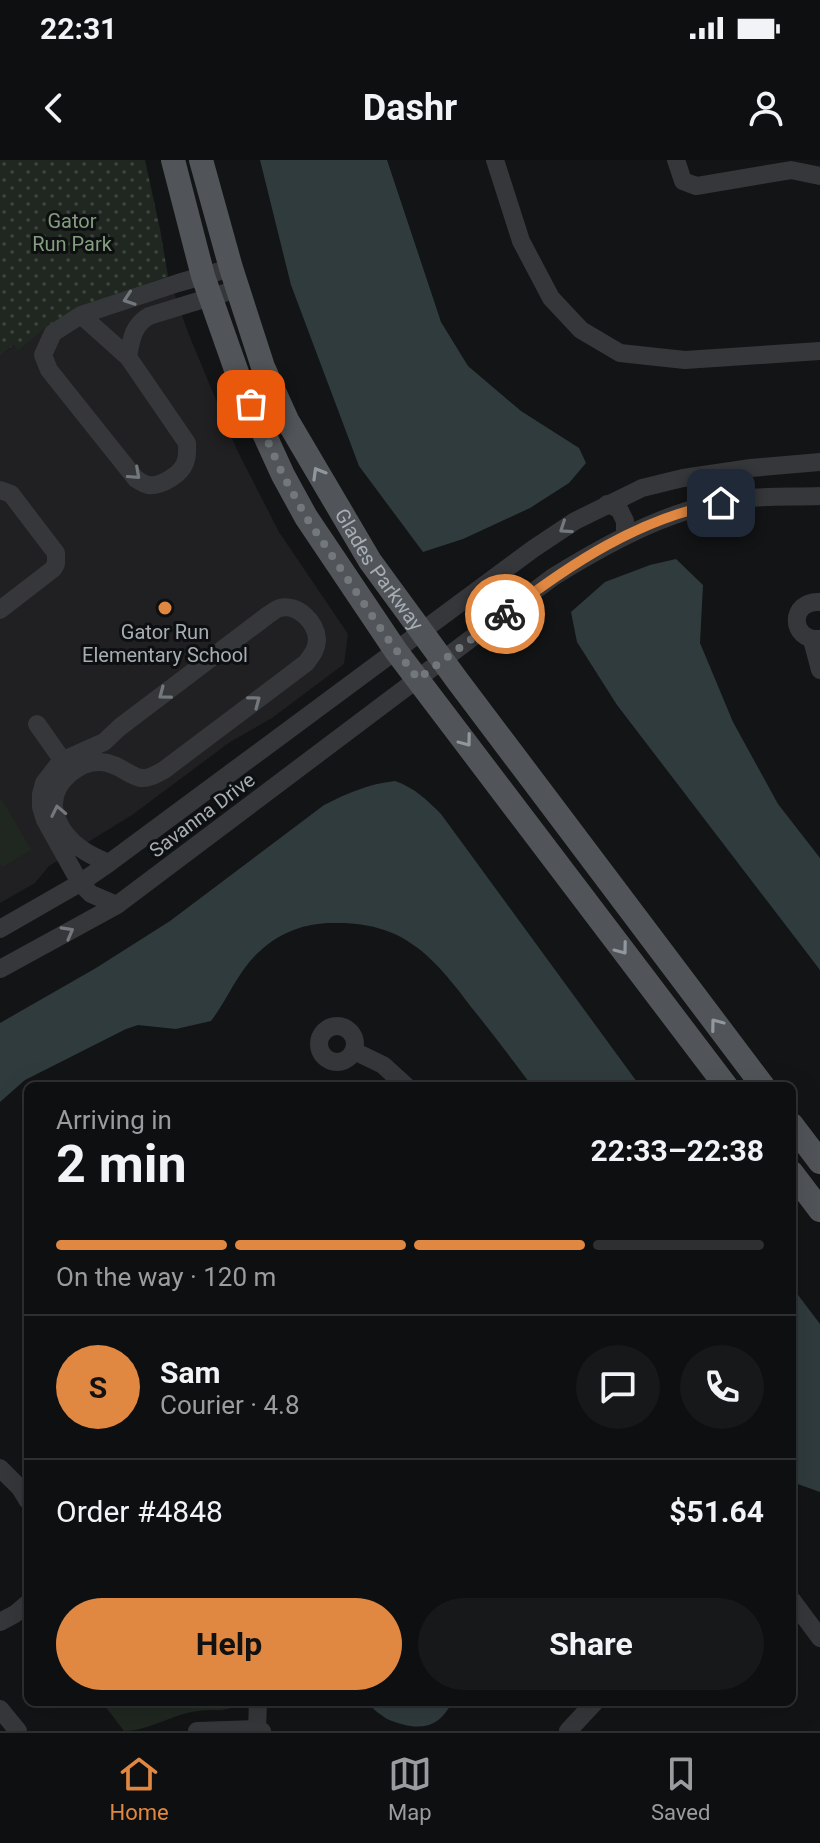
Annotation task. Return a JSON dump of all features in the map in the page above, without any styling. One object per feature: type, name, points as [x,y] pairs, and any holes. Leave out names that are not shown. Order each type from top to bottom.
[{"type":"main road","name":"Glades Parkway","points":[[173,160],[207,286],[240,381],[306,517],[396,651],[723,1082]]},
{"type":"main road","name":"Glades Parkway","points":[[201,160],[234,279],[263,367],[287,420],[370,561],[760,1082]]},
{"type":"main road","points":[[796,1130],[820,1162]]},
{"type":"main road","points":[[796,1178],[820,1210]]},
{"type":"street","points":[[495,160],[521,241],[551,298],[581,330],[620,353],[685,360],[820,351]]},
{"type":"street","points":[[676,160],[683,181],[696,186],[786,165],[820,176]]},
{"type":"street","points":[[81,315],[128,357],[187,443],[185,466],[160,484],[148,485],[136,479],[49,370],[43,355],[46,344],[53,333],[81,315],[129,298],[234,279]]},
{"type":"street","points":[[128,357],[135,329],[141,321],[207,286]]},
{"type":"street","name":"Savanna Drive","points":[[0,929],[109,863],[575,521],[642,488],[683,478],[820,462]]},
{"type":"street","points":[[683,478],[692,509]]},
{"type":"street","points":[[0,490],[11,494],[56,553],[56,564],[0,610]]},
{"type":"street","name":"Savanna Drive","points":[[0,969],[117,905],[553,577],[599,549],[625,535],[692,509],[750,498],[820,496]]},
{"type":"street","points":[[607,504],[619,509],[625,521],[625,535]]},
{"type":"street","points":[[820,602],[803,606],[797,617],[798,629],[806,638],[816,640],[820,670]]},
{"type":"street","points":[[104,742],[141,778],[164,770],[306,663],[315,651],[317,639],[310,622],[305,615],[291,608],[279,608],[104,742],[63,761],[44,783],[41,807],[49,830],[80,883],[91,894],[117,905]]},
{"type":"street","points":[[37,724],[63,761]]},
{"type":"street","points":[[109,863],[87,854],[74,843],[63,830],[53,804],[64,779],[76,769],[98,762],[126,763]]},
{"type":"street","points":[[354,1051],[383,1065],[402,1082]]},
{"type":"street","points":[[0,1468],[24,1494]]},
{"type":"street","points":[[796,1605],[820,1638]]},
{"type":"street","points":[[0,1622],[24,1606]]},
{"type":"street","points":[[197,1731],[259,1730],[258,1706]]},
{"type":"street","points":[[568,1731],[591,1706]]},
{"type":"street","points":[[0,1709],[18,1731]]},
{"type":"shaded area","points":[[260,160],[387,160],[441,322],[468,366],[521,411],[579,448],[586,463],[569,483],[530,508],[463,539],[423,552],[359,466],[291,285]]},
{"type":"shaded area","name":"Gator Run Elementary School","points":[[168,276],[237,450],[279,532],[348,634],[344,664],[272,718],[230,742],[132,815],[49,866],[35,883],[0,903],[0,356],[15,345],[19,350],[45,328],[76,310]]},
{"type":"shaded area","points":[[676,559],[703,585],[700,643],[733,722],[778,804],[820,858],[820,970],[617,705],[577,642],[571,612],[605,582]]},
{"type":"shaded area","points":[[395,781],[402,784],[426,799],[441,814],[637,1082],[529,1082],[447,976],[416,947],[400,936],[380,929],[333,923],[294,930],[268,944],[245,967],[211,1021],[176,1029],[138,1025],[126,1029],[25,1080],[0,1102],[0,1023],[170,921],[324,805],[376,784]]},
{"type":"shaded area","points":[[796,1292],[820,1324],[820,1492],[796,1483]]},
{"type":"shaded area","points":[[371,1706],[450,1706],[440,1719],[417,1727],[387,1719]]},
{"type":"green space","name":"Gator Run Park","points":[[0,160],[145,160],[168,276],[76,310],[45,328],[18,351],[14,345],[0,356]]},
{"type":"green space","points":[[0,801],[31,850],[2,867]]},
{"type":"green space","points":[[105,1706],[236,1706],[188,1713],[124,1731]]},
{"type":"way so far","points":[[251,404],[306,517],[418,679],[505,614]]},
{"type":"place","name":"Gator Run Elementary School","points":[[165,608]]},
{"type":"route","points":[[505,614],[553,577],[625,535],[692,509],[721,503]]}]
